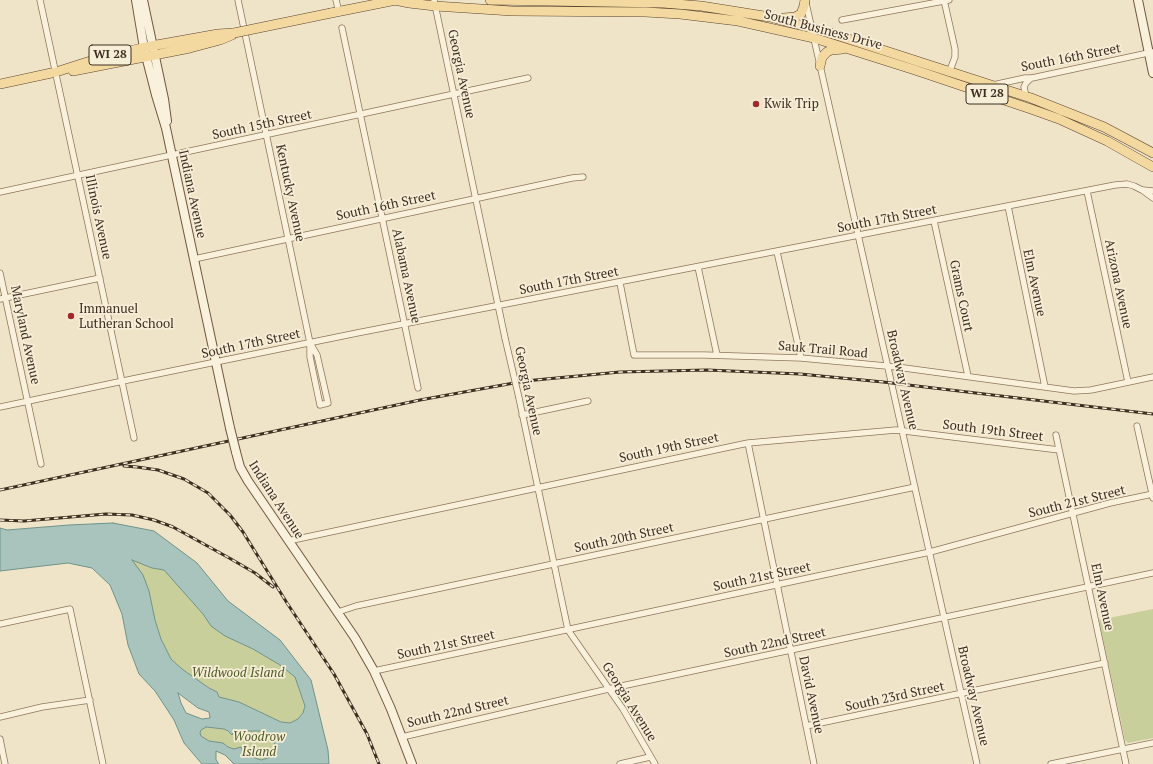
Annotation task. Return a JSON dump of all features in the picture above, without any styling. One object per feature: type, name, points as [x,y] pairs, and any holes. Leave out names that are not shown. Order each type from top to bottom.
[{"type":"main road","name":"Indiana Avenue","points":[[136,0],[150,51]]},
{"type":"main road","name":"Indiana Avenue","points":[[143,0],[156,95],[166,128],[230,428],[240,466],[248,481],[288,541],[355,638],[374,671],[412,764]]},
{"type":"main road","name":"WI 28","points":[[0,84],[56,72],[80,63],[220,40],[234,34],[396,0]]},
{"type":"main road","name":"South Business Drive","points":[[396,0],[512,11],[645,12],[680,14],[738,21],[814,38],[847,48],[1059,119],[1107,141],[1153,167]]},
{"type":"main road","name":"South Business Drive","points":[[490,0],[663,3],[701,6],[776,19],[812,28],[950,71],[1026,97],[1099,125],[1153,153]]},
{"type":"main road","points":[[776,19],[798,16],[803,10],[805,0]]},
{"type":"main road","points":[[1138,0],[1151,52],[1153,73]]},
{"type":"main road","points":[[820,66],[822,57],[827,52],[835,49],[847,48]]},
{"type":"street","name":"Illinois Avenue","points":[[40,0],[123,381],[134,438]]},
{"type":"street","name":"Kentucky Avenue","points":[[238,0],[310,343],[310,357],[320,405],[328,403],[317,355],[310,343]]},
{"type":"street","points":[[335,12],[336,0]]},
{"type":"street","name":"Broadway Avenue","points":[[805,0],[977,764]]},
{"type":"street","points":[[842,20],[946,0],[955,49],[955,56],[947,81]]},
{"type":"street","name":"Georgia Avenue","points":[[434,3],[568,630],[630,721],[654,764]]},
{"type":"street","name":"Alabama Avenue","points":[[342,28],[418,388]]},
{"type":"street","name":"South 16th Street","points":[[992,85],[1025,78],[1032,78],[1151,52]]},
{"type":"street","name":"South 15th Street","points":[[0,192],[528,78]]},
{"type":"street","points":[[1026,97],[1024,87],[1032,78]]},
{"type":"street","name":"South 16th Street","points":[[194,259],[476,198],[583,177]]},
{"type":"street","name":"South 17th Street","points":[[0,407],[404,324],[698,268],[1123,184],[1134,186],[1153,198]]},
{"type":"street","name":"South 17th Street","points":[[1142,190],[1153,191]]},
{"type":"street","name":"Arizona Avenue","points":[[1087,191],[1128,382]]},
{"type":"street","name":"Elm Avenue","points":[[1008,206],[1044,387]]},
{"type":"street","name":"Grams Court","points":[[934,221],[968,376]]},
{"type":"street","points":[[777,252],[801,358]]},
{"type":"street","points":[[698,268],[717,355]]},
{"type":"street","name":"Maryland Avenue","points":[[0,273],[3,299],[28,401],[40,464]]},
{"type":"street","points":[[3,299],[100,278]]},
{"type":"street","name":"Sauk Trail Road","points":[[620,283],[634,355],[717,355],[801,358],[888,366],[1074,391],[1086,391],[1128,382]]},
{"type":"street","points":[[1128,382],[1153,377]]},
{"type":"street","points":[[522,416],[588,401]]},
{"type":"street","points":[[1137,426],[1153,495]]},
{"type":"street","name":"South 19th Street","points":[[288,541],[748,443],[902,430],[1059,450]]},
{"type":"street","name":"Elm Avenue","points":[[1056,435],[1126,764]]},
{"type":"street","name":"David Avenue","points":[[748,443],[814,764]]},
{"type":"street","name":"South 20th Street","points":[[338,612],[356,606],[915,487]]},
{"type":"street","name":"South 21st Street","points":[[374,671],[930,552],[1072,513],[1153,495]]},
{"type":"street","name":"South 22nd Street","points":[[402,737],[609,689],[1153,573]]},
{"type":"street","points":[[0,624],[70,609],[103,764]]},
{"type":"street","name":"South 23rd Street","points":[[806,726],[1105,663]]},
{"type":"street","points":[[0,717],[42,707],[90,700]]},
{"type":"street","points":[[0,739],[5,764]]},
{"type":"street","points":[[1051,764],[1153,743]]},
{"type":"street","points":[[620,764],[650,757]]},
{"type":"green space","name":"Wildwood Island","points":[[132,559],[152,568],[164,569],[212,626],[225,636],[253,649],[280,665],[295,677],[305,706],[303,713],[298,719],[290,723],[281,722],[239,702],[219,697],[217,692],[182,669],[171,659],[161,639]]},
{"type":"green space","points":[[1153,609],[1153,738],[1128,743],[1125,740],[1099,620]]},
{"type":"green space","name":"Woodrow Island","points":[[210,727],[224,729],[229,733],[234,733],[244,738],[245,731],[264,731],[272,737],[275,746],[273,755],[261,760],[243,754],[242,748],[234,749],[223,743],[209,741],[201,736],[200,733],[203,728]]},
{"type":"water","points":[[113,523],[154,531],[197,563],[228,601],[280,640],[311,680],[328,750],[329,764],[234,764],[225,755],[216,751],[216,760],[219,764],[202,764],[184,743],[174,720],[155,691],[139,674],[128,645],[122,614],[110,585],[92,568],[68,563],[0,571],[0,528],[7,530]],"holes":[[[132,560],[152,568],[164,570],[203,614],[211,626],[225,636],[253,649],[280,665],[295,677],[305,706],[303,713],[298,719],[290,723],[281,722],[239,702],[219,697],[217,692],[182,669],[171,659],[161,639],[155,620],[149,591],[143,575]],[[178,693],[198,708],[209,712],[210,718],[202,719],[186,713]],[[206,727],[224,729],[232,735],[234,733],[241,742],[246,731],[264,731],[272,737],[275,746],[273,755],[261,760],[244,754],[241,747],[234,749],[223,743],[209,741],[201,736],[201,730]]]},
{"type":"railway","points":[[0,490],[420,400],[525,381],[620,372],[707,370],[800,374],[883,382],[1153,414]]},
{"type":"railway","points":[[124,466],[158,470],[184,479],[208,493],[230,515],[243,532],[287,603],[334,674],[367,734],[379,764]]},
{"type":"railway","points":[[0,520],[24,521],[106,514],[132,515],[154,520],[173,527],[231,559],[255,573],[273,587]]},
{"type":"place","name":"Kwik Trip","points":[[756,104]]},
{"type":"place","name":"Immanuel Lutheran School","points":[[71,316]]}]
